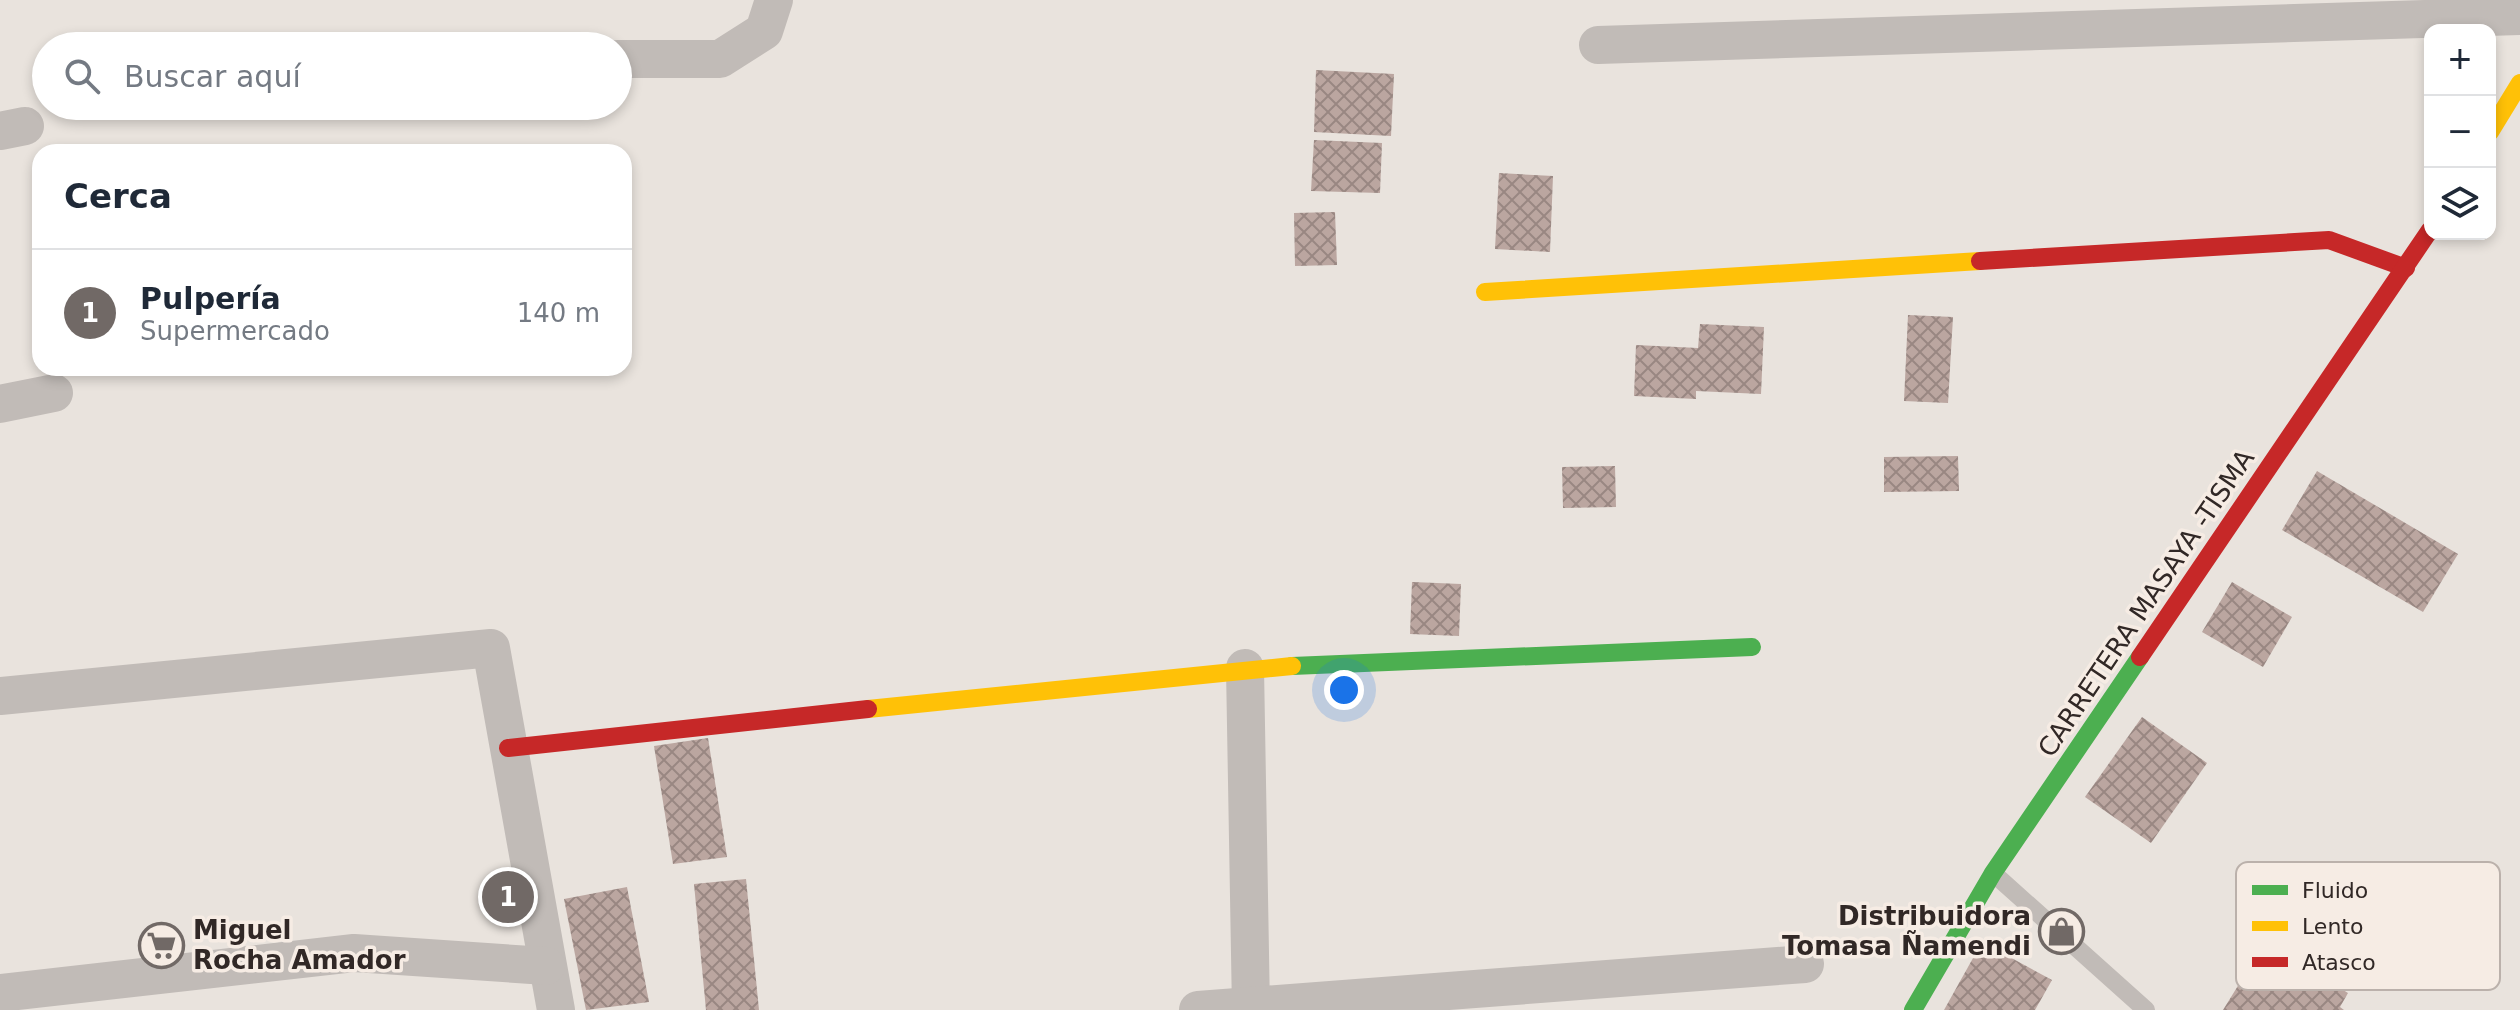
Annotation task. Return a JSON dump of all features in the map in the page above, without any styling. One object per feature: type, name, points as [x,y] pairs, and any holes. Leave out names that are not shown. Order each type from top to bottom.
[{"type":"street","points":[[632,59],[720,59],[764,31],[774,0]]},
{"type":"street","points":[[1598,45],[2520,16]]},
{"type":"street","points":[[2496,122],[2520,83]]},
{"type":"street","points":[[1485,292],[2329,240],[2406,268]]},
{"type":"street","name":"CARRETERA MASAYA -TISMA","points":[[1913,1010],[1993,873],[2424,240]]},
{"type":"street","points":[[0,404],[54,393]]},
{"type":"street","points":[[508,748],[1245,668],[1752,647]]},
{"type":"street","points":[[0,696],[491,648],[556,1010]]},
{"type":"street","points":[[1245,668],[1251,1007]]},
{"type":"street","points":[[0,993],[354,953],[546,966]]},
{"type":"street","points":[[1198,1010],[1805,964]]},
{"type":"lane","points":[[1993,873],[2146,1010]]},
{"type":"building","points":[[1316,70],[1394,74],[1391,136],[1314,132]]},
{"type":"building","points":[[1314,140],[1382,143],[1380,193],[1311,191]]},
{"type":"building","points":[[1499,173],[1553,176],[1550,252],[1495,249]]},
{"type":"building","points":[[1335,212],[1337,265],[1295,266],[1294,213]]},
{"type":"building","points":[[1908,315],[1953,317],[1948,403],[1904,401]]},
{"type":"building","points":[[1700,324],[1764,327],[1761,394],[1696,391],[1696,399],[1634,396],[1636,345],[1698,348]]},
{"type":"building","points":[[1958,456],[1959,491],[1884,492],[1884,457]]},
{"type":"building","points":[[1615,466],[1616,507],[1563,508],[1562,467]]},
{"type":"building","points":[[2317,471],[2458,554],[2423,612],[2282,530]]},
{"type":"building","points":[[1412,582],[1461,584],[1459,636],[1410,634]]},
{"type":"building","points":[[2232,582],[2292,617],[2263,667],[2202,632]]},
{"type":"building","points":[[2142,717],[2207,763],[2151,843],[2085,797]]},
{"type":"building","points":[[708,738],[727,857],[673,864],[654,746]]},
{"type":"building","points":[[746,879],[759,1010],[706,1010],[694,884]]},
{"type":"building","points":[[627,887],[649,1002],[586,1010],[564,899]]},
{"type":"building","points":[[1982,942],[2052,980],[2035,1010],[1944,1010]]},
{"type":"building","points":[[2236,989],[2343,990],[2348,993],[2340,1007],[2344,1010],[2223,1010]]},
{"type":"traffic: fast","points":[[1292,666],[1752,647]]},
{"type":"traffic: fast","points":[[1913,1010],[1993,873],[2140,657]]},
{"type":"traffic: slow","points":[[2496,122],[2520,83]]},
{"type":"traffic: slow","points":[[1485,292],[1980,261]]},
{"type":"traffic: slow","points":[[868,709],[1292,666]]},
{"type":"traffic: jam","points":[[2140,657],[2424,239]]},
{"type":"traffic: jam","points":[[1980,261],[2329,240],[2406,268]]},
{"type":"traffic: jam","points":[[508,748],[868,709]]},
{"type":"place","name":"Pulpería","points":[[508,897]]},
{"type":"place","name":"Distribuidora Tomasa Ñamendi","points":[[2062,931]]},
{"type":"place","name":"Miguel Rocha Amador","points":[[162,945]]}]
